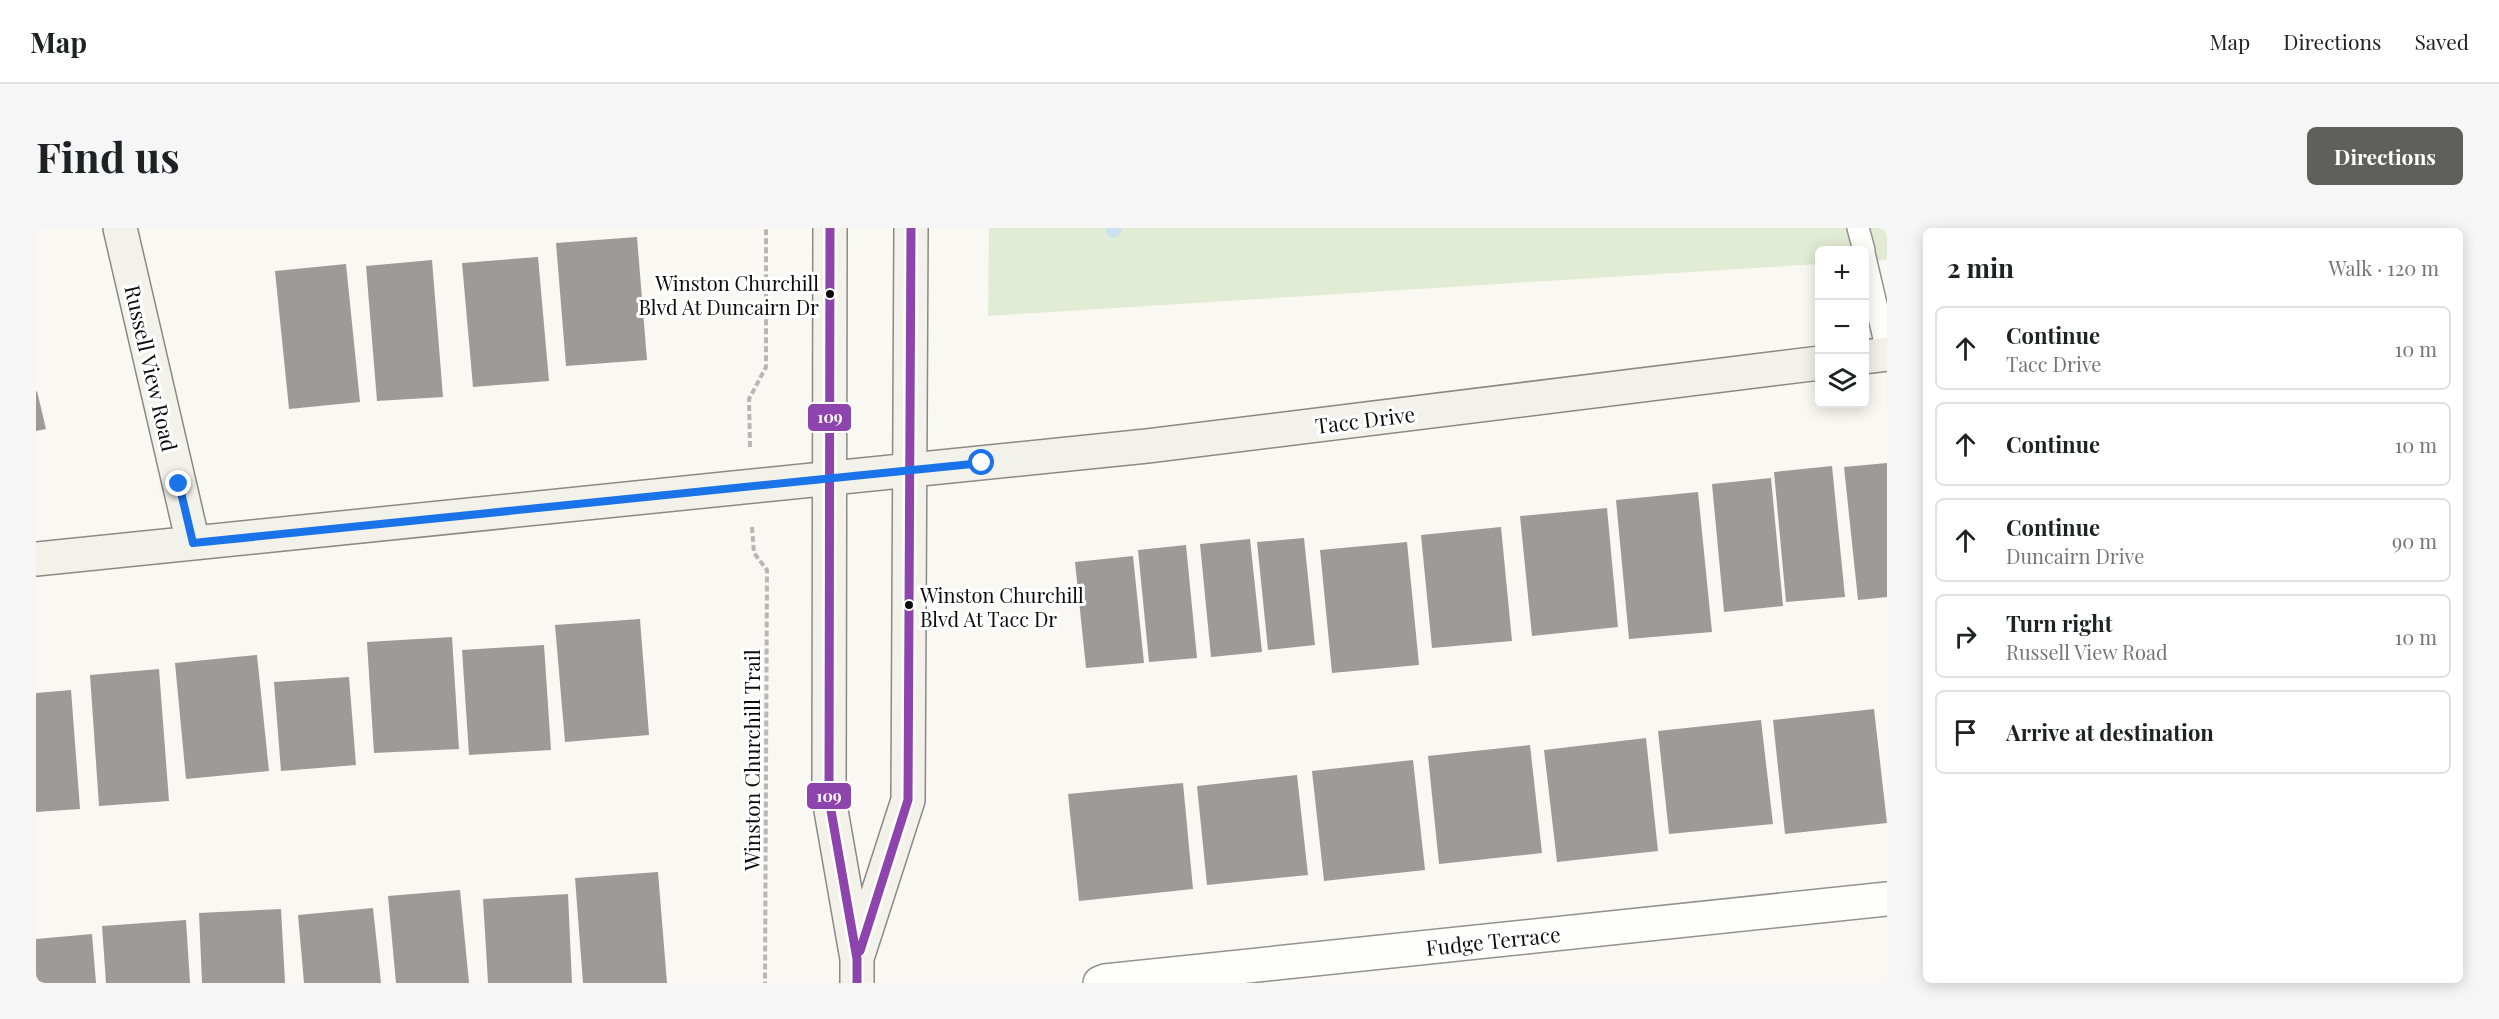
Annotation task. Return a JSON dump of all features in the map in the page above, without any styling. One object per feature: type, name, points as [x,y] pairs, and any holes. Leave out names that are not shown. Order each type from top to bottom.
[{"type":"street","name":"Russell View Road","points":[[120,228],[193,543]]},
{"type":"street","points":[[830,228],[829,799],[857,971]]},
{"type":"street","points":[[857,971],[908,800],[911,228]]},
{"type":"street","points":[[1869,356],[1887,353]]},
{"type":"street","name":"Tacc Drive","points":[[36,559],[1147,446],[1815,364]]},
{"type":"street","name":"Fudge Terrace","points":[[1100,983],[1887,899]]},
{"type":"lane","points":[[1858,228],[1862,246]]},
{"type":"lane","points":[[1869,274],[1887,353]]},
{"type":"path","points":[[749,399],[766,367],[766,228]]},
{"type":"path","name":"Winston Churchill Trail","points":[[752,542],[754,554],[767,570],[765,983]]},
{"type":"green space","points":[[989,228],[1887,228],[1887,260],[1869,261],[1869,246],[1815,246],[1815,264],[988,316]]},
{"type":"building","points":[[637,237],[647,360],[566,366],[556,243]]},
{"type":"building","points":[[538,257],[549,381],[473,387],[462,263]]},
{"type":"building","points":[[432,260],[443,397],[377,401],[366,266]]},
{"type":"building","points":[[346,264],[360,402],[289,409],[275,271]]},
{"type":"building","points":[[36,392],[46,429],[36,431]]},
{"type":"building","points":[[1887,463],[1887,597],[1858,600],[1844,467]]},
{"type":"building","points":[[1832,466],[1845,597],[1786,602],[1774,472]]},
{"type":"building","points":[[1771,478],[1783,606],[1724,612],[1712,484]]},
{"type":"building","points":[[1698,492],[1712,632],[1629,639],[1616,500]]},
{"type":"building","points":[[1607,508],[1618,627],[1532,636],[1520,516]]},
{"type":"building","points":[[1501,527],[1512,641],[1432,648],[1421,535]]},
{"type":"building","points":[[1304,538],[1315,645],[1268,650],[1257,542]]},
{"type":"building","points":[[1250,539],[1262,652],[1211,657],[1200,544]]},
{"type":"building","points":[[1407,542],[1419,665],[1332,673],[1320,550]]},
{"type":"building","points":[[1186,545],[1197,658],[1149,662],[1138,550]]},
{"type":"building","points":[[1133,556],[1144,663],[1086,668],[1075,562]]},
{"type":"building","points":[[640,619],[649,735],[565,742],[555,625]]},
{"type":"building","points":[[452,637],[459,749],[374,753],[367,642]]},
{"type":"building","points":[[544,645],[551,750],[469,755],[462,650]]},
{"type":"building","points":[[257,655],[269,771],[186,779],[175,663]]},
{"type":"building","points":[[159,669],[169,801],[99,806],[90,675]]},
{"type":"building","points":[[349,677],[356,765],[281,771],[274,682]]},
{"type":"building","points":[[71,690],[80,809],[36,812],[36,693]]},
{"type":"building","points":[[1874,709],[1887,823],[1785,834],[1773,720]]},
{"type":"building","points":[[1761,720],[1773,824],[1669,834],[1658,731]]},
{"type":"building","points":[[1646,738],[1658,851],[1557,862],[1544,750]]},
{"type":"building","points":[[1530,745],[1542,853],[1439,864],[1428,756]]},
{"type":"building","points":[[1413,760],[1425,870],[1324,881],[1312,771]]},
{"type":"building","points":[[1297,775],[1308,875],[1207,885],[1197,786]]},
{"type":"building","points":[[1183,783],[1193,889],[1079,901],[1068,794]]},
{"type":"building","points":[[658,872],[667,983],[583,983],[575,878]]},
{"type":"building","points":[[460,890],[469,983],[396,983],[388,896]]},
{"type":"building","points":[[568,894],[572,983],[488,983],[483,899]]},
{"type":"building","points":[[373,908],[381,983],[304,983],[298,915]]},
{"type":"building","points":[[281,909],[285,983],[202,983],[199,913]]},
{"type":"building","points":[[186,920],[190,983],[106,983],[102,926]]},
{"type":"building","points":[[92,934],[96,983],[36,983],[36,939]]},
{"type":"transit line","name":"109","points":[[830,228],[829,799],[857,959],[857,983]]},
{"type":"transit line","name":"109","points":[[860,951],[908,800],[911,228]]},
{"type":"place","name":"Winston Churchill Blvd At Duncairn Dr","points":[[830,294]]},
{"type":"place","name":"Winston Churchill Blvd At Tacc Dr","points":[[909,605]]},
{"type":"route","points":[[179,484],[193,543],[982,463]]}]
